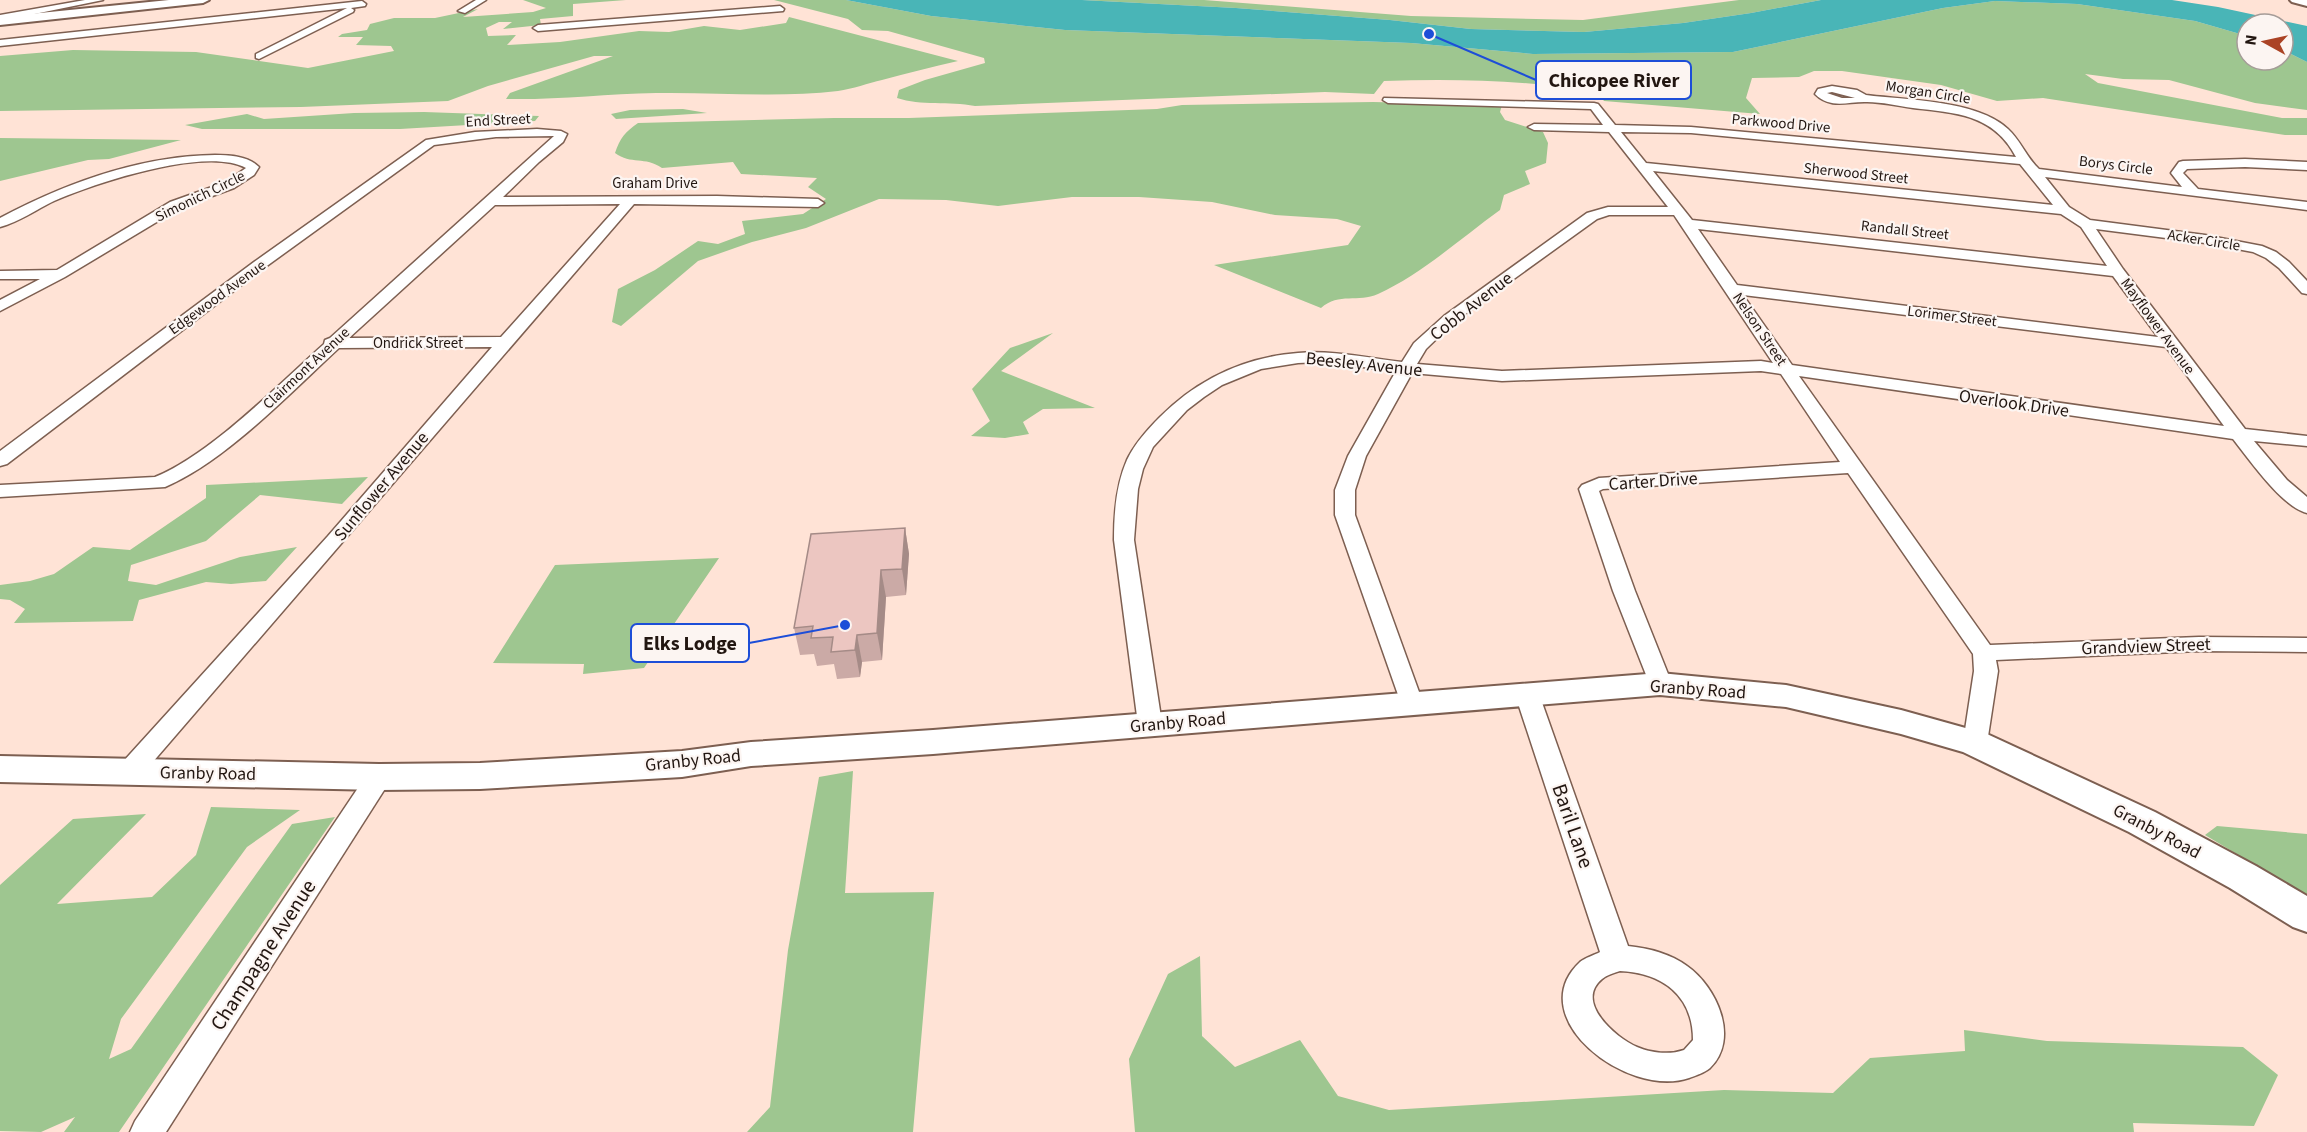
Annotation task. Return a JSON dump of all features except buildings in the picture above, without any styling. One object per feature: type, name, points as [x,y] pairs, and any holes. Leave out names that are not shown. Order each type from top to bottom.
[{"type":"main road","points":[[0,20],[203,0]]},
{"type":"main road","points":[[2296,0],[2307,3]]},
{"type":"main road","name":"Granby Road","points":[[0,769],[379,777],[480,776],[682,764],[751,754],[933,742],[1660,684],[1786,696],[1912,724],[1975,743],[2142,822],[2243,877],[2307,916]]},
{"type":"street","points":[[0,20],[99,0]]},
{"type":"street","points":[[284,0],[285,12]]},
{"type":"street","points":[[462,11],[483,0]]},
{"type":"street","points":[[0,43],[366,2]]},
{"type":"street","points":[[259,56],[366,2]]},
{"type":"street","points":[[16,5],[54,8]]},
{"type":"street","points":[[693,5],[702,15]]},
{"type":"street","points":[[538,28],[780,9]]},
{"type":"street","name":"Morgan Circle","points":[[1863,98],[1929,105],[1976,115],[2002,129],[2014,142]]},
{"type":"street","name":"Nelson Street","points":[[1388,100],[1594,106],[1645,167],[1682,217],[1984,653]]},
{"type":"street","name":"Parkwood Drive","points":[[1534,126],[1691,130],[1762,135],[2024,161]]},
{"type":"street","name":"End Street","points":[[437,140],[514,134],[561,134]]},
{"type":"street","name":"Clairmont Avenue","points":[[0,491],[142,485],[166,481],[199,461],[492,201],[535,159],[559,140],[561,134]]},
{"type":"street","name":"Edgewood Avenue","points":[[0,460],[268,259],[413,153],[437,140]]},
{"type":"street","name":"Mayflower Avenue","points":[[2014,142],[2024,161],[2064,210],[2086,224],[2118,272],[2239,434],[2280,484],[2307,507]]},
{"type":"street","name":"Simonich Circle","points":[[0,223],[81,185],[144,167],[193,160],[220,159],[247,163],[253,167],[250,172],[230,185],[176,205],[60,274],[0,275]]},
{"type":"street","name":"Borys Circle","points":[[2193,191],[2177,172],[2183,165],[2268,163],[2307,166]]},
{"type":"street","name":"Sherwood Street","points":[[1645,167],[2064,210]]},
{"type":"street","name":"Borys Circle","points":[[2035,172],[2307,206]]},
{"type":"street","name":"Sunflower Avenue","points":[[130,771],[631,200]]},
{"type":"street","name":"Graham Drive","points":[[492,201],[717,200],[818,203]]},
{"type":"street","name":"Cobb Avenue","points":[[1411,703],[1345,515],[1345,490],[1357,456],[1420,346],[1449,319],[1592,216],[1608,211],[1682,217]]},
{"type":"street","name":"Randall Street","points":[[1682,217],[2118,272]]},
{"type":"street","name":"Acker Circle","points":[[2086,224],[2224,242],[2257,249],[2271,255],[2284,265],[2307,290]]},
{"type":"street","points":[[0,306],[60,274]]},
{"type":"street","name":"Lorimer Street","points":[[1733,289],[2170,343]]},
{"type":"street","name":"Ondrick Street","points":[[332,343],[505,342]]},
{"type":"street","name":"Beesley Avenue","points":[[1150,724],[1129,582],[1124,513],[1130,479],[1138,457],[1147,443],[1177,409],[1198,392],[1232,374],[1266,362],[1303,357],[1321,357],[1407,369],[1502,376],[1745,366],[1761,366],[1789,372]]},
{"type":"street","name":"Overlook Drive","points":[[1789,372],[2239,434]]},
{"type":"street","points":[[2239,434],[2307,441]]},
{"type":"street","name":"Carter Drive","points":[[1660,684],[1624,591],[1589,489],[1599,484],[1853,467]]},
{"type":"street","name":"Grandview Street","points":[[1984,653],[2199,644],[2307,645]]},
{"type":"street","points":[[1975,743],[1986,671],[1984,653]]},
{"type":"street","name":"Baril Lane","points":[[1527,694],[1617,958]]},
{"type":"street","name":"Champagne Avenue","points":[[147,1132],[379,777]]},
{"type":"green space","points":[[523,0],[626,0],[573,4],[573,16],[540,19],[541,25],[503,29],[512,22],[499,22],[486,28],[488,36],[516,35],[507,45],[560,42],[639,31],[669,32],[704,26],[740,30],[786,23],[789,17],[958,61],[849,89],[815,93],[656,93],[506,99],[510,93],[613,56],[594,56],[488,86],[448,101],[301,107],[0,111],[0,56],[73,50],[196,52],[308,68],[394,51],[391,46],[356,45],[363,37],[338,37],[342,34],[367,30],[370,24],[394,18],[435,18],[478,9],[463,17],[533,12],[546,8]]},
{"type":"green space","points":[[774,0],[846,0],[931,16],[1065,30],[1411,43],[1533,54],[1733,52],[1943,8],[1995,1],[2077,4],[2195,21],[2235,33],[2235,72],[2295,72],[2295,56],[2307,62],[2307,110],[2255,103],[2169,80],[2123,79],[2085,74],[2098,83],[2282,118],[2307,118],[2307,135],[2285,135],[2043,98],[1997,101],[1941,85],[1842,71],[1814,71],[1799,77],[1752,78],[1746,98],[1760,114],[1604,101],[1597,92],[1576,93],[1575,88],[1551,85],[1456,80],[1384,81],[1374,94],[1325,92],[975,106],[916,102],[897,98],[899,90],[985,63],[984,58],[888,31],[862,30],[848,19]]},
{"type":"green space","points":[[1082,0],[1204,0],[1411,16],[1583,20],[1739,0],[1821,0],[1683,23],[1584,32],[1471,29],[1236,8]]},
{"type":"green space","points":[[1373,102],[1502,105],[1500,112],[1505,120],[1543,132],[1548,143],[1546,163],[1525,171],[1530,184],[1504,195],[1500,210],[1426,266],[1371,297],[1335,300],[1321,308],[1214,265],[1348,245],[1361,226],[1337,219],[1275,215],[1212,202],[1139,197],[1072,197],[998,206],[946,200],[879,199],[806,228],[752,242],[698,261],[621,326],[612,322],[618,289],[655,270],[698,241],[718,244],[745,234],[742,221],[803,214],[826,199],[808,187],[817,178],[741,174],[733,162],[662,168],[650,162],[621,157],[615,153],[619,143],[638,123],[909,118],[1157,109],[1182,105]]},
{"type":"green space","points":[[683,109],[707,113],[616,119],[611,114],[630,110]]},
{"type":"green space","points":[[424,112],[539,116],[535,121],[400,129],[202,129],[185,125],[247,114],[264,119],[354,113]]},
{"type":"green space","points":[[0,138],[181,140],[109,159],[88,160],[0,181]]},
{"type":"green space","points":[[1053,333],[1001,371],[1095,408],[1043,409],[1023,422],[1029,434],[1005,438],[971,436],[990,421],[972,389],[1010,348]]},
{"type":"green space","points":[[368,477],[342,504],[260,495],[206,541],[131,565],[128,581],[156,585],[240,557],[297,547],[266,581],[231,584],[206,582],[139,600],[133,621],[14,623],[25,609],[10,600],[0,599],[0,585],[30,581],[54,574],[93,547],[130,550],[206,498],[206,485]]},
{"type":"green space","points":[[719,558],[644,668],[583,674],[584,664],[493,663],[555,565]]},
{"type":"green space","points":[[853,771],[845,893],[934,892],[913,1132],[747,1132],[770,1107],[788,950],[819,777]]},
{"type":"green space","points":[[211,807],[300,810],[247,847],[121,1019],[109,1059],[131,1049],[292,824],[335,817],[119,1132],[64,1132],[75,1117],[41,1132],[0,1131],[0,885],[73,819],[146,814],[57,904],[152,897],[196,855]]},
{"type":"green space","points":[[2217,826],[2307,834],[2307,896],[2205,835]]},
{"type":"green space","points":[[1200,956],[1202,1036],[1235,1067],[1300,1040],[1338,1096],[1389,1110],[1724,1090],[1833,1093],[1870,1058],[1965,1051],[1964,1030],[2047,1041],[2243,1047],[2278,1075],[2254,1126],[2133,1123],[2134,1132],[1135,1132],[1129,1059],[1168,974]]},
{"type":"water","points":[[846,0],[1082,0],[1236,8],[1471,29],[1584,32],[1683,23],[1821,0],[2172,0],[2241,12],[2235,12],[2235,33],[2195,21],[2077,4],[1995,1],[1943,8],[1733,52],[1533,54],[1411,43],[1065,30],[931,16]]},
{"type":"water","points":[[2295,23],[2307,26],[2307,62],[2295,56]]},
{"type":"place","name":"Chicopee River","points":[[1429,34]]},
{"type":"place","name":"Elks Lodge","points":[[845,625]]}]
